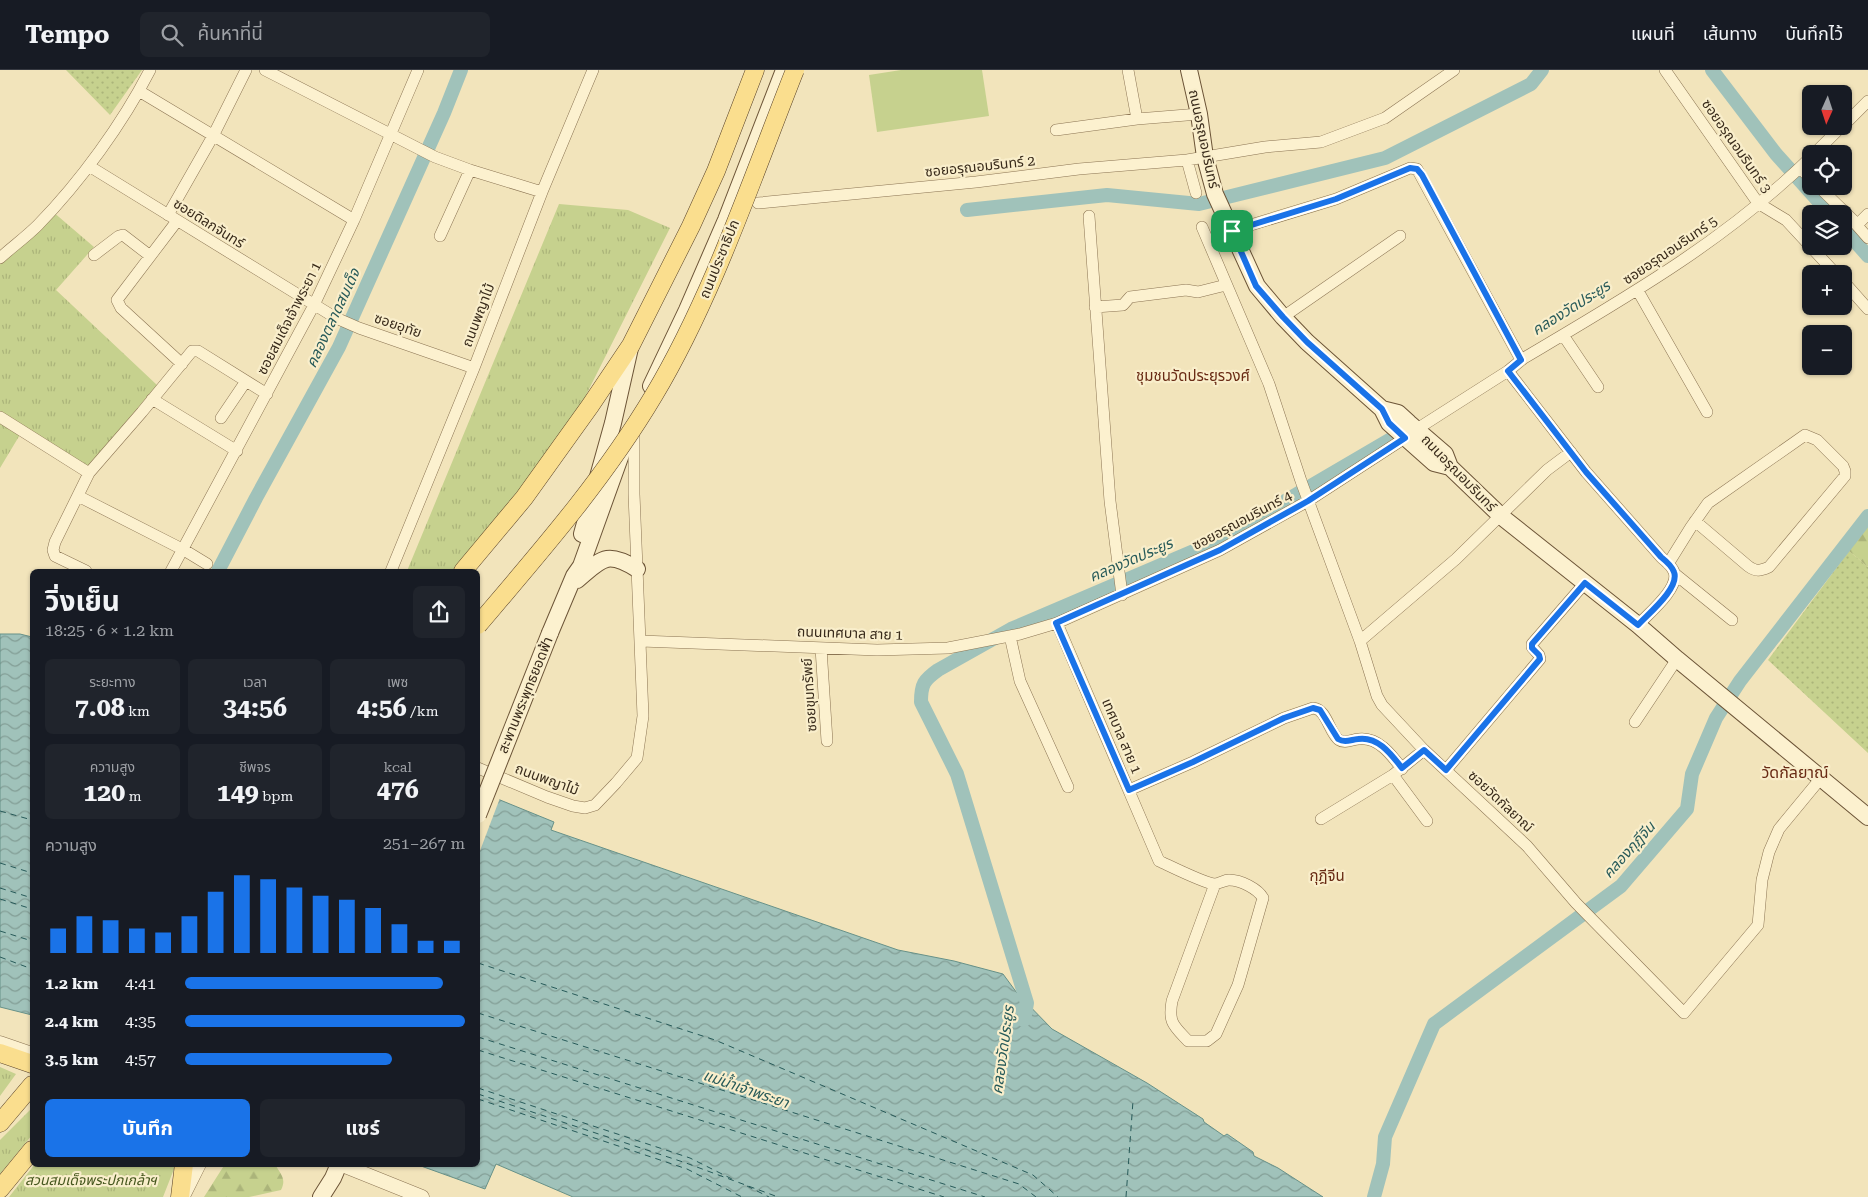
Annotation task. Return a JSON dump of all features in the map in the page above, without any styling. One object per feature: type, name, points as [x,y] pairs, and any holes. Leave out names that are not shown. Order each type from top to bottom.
[{"type":"main road","points":[[465,569],[524,498],[631,345],[691,226],[716,171],[756,70]]},
{"type":"main road","name":"ถนนประชาธิปก","points":[[572,581],[582,566],[634,419],[691,301],[726,220],[784,70]]},
{"type":"main road","name":"ถนนประชาธิปก","points":[[480,624],[593,487],[655,394],[695,318],[714,275],[795,70]]},
{"type":"main road","name":"ถนนอรุณอมรินทร์","points":[[1189,70],[1199,114],[1205,157],[1218,202],[1256,286],[1283,317],[1307,342],[1382,409],[1398,414],[1408,431],[1434,463],[1450,468],[1502,517],[1638,625],[1868,817]]},
{"type":"main road","points":[[572,581],[574,563],[613,423],[631,345]]},
{"type":"main road","points":[[572,581],[601,560],[607,558],[621,560],[637,569]]},
{"type":"main road","name":"สะพานพระพุทธยอดฟ้า","points":[[480,811],[572,581]]},
{"type":"main road","points":[[0,1053],[30,1063]]},
{"type":"main road","points":[[0,1124],[30,1087]]},
{"type":"main road","points":[[1,1187],[30,1152]]},
{"type":"main road","points":[[182,1197],[184,1167]]},
{"type":"main road","points":[[321,1197],[337,1168]]},
{"type":"main road","points":[[330,1197],[337,1168]]},
{"type":"street","points":[[0,258],[38,225],[89,166],[140,91],[150,70]]},
{"type":"street","points":[[182,364],[121,308],[117,300],[150,255],[172,218],[246,70]]},
{"type":"street","points":[[265,70],[435,157],[542,192]]},
{"type":"street","name":"ซอยสมเด็จเจ้าพระยา 1","points":[[172,569],[314,305],[354,220],[418,70]]},
{"type":"street","name":"ถนนพญาไม้","points":[[392,569],[474,368],[542,192],[593,70]]},
{"type":"street","points":[[1128,70],[1137,119]]},
{"type":"street","points":[[1205,157],[1321,142],[1385,118],[1454,70]]},
{"type":"street","name":"ซอยอรุณอมรินทร์ 3","points":[[1665,70],[1758,203],[1792,226],[1828,265]]},
{"type":"street","points":[[140,91],[354,220]]},
{"type":"street","points":[[1852,117],[1868,101]]},
{"type":"street","points":[[1056,130],[1137,119],[1199,114]]},
{"type":"street","points":[[1823,145],[1834,135]]},
{"type":"street","name":"ซอยอรุณอมรินทร์ 2","points":[[758,203],[1205,157]]},
{"type":"street","points":[[1187,160],[1196,193]]},
{"type":"street","name":"ซอยดิลกจันทร์","points":[[89,166],[314,305]]},
{"type":"street","name":"ซอยอรุณอมรินทร์ 5","points":[[1408,431],[1508,371],[1521,360],[1638,291],[1704,247],[1802,166]]},
{"type":"street","points":[[1232,231],[1336,199],[1410,168],[1417,169],[1521,360]]},
{"type":"street","points":[[440,236],[470,170]]},
{"type":"street","points":[[1796,172],[1802,175]]},
{"type":"street","points":[[1827,195],[1868,238]]},
{"type":"street","points":[[1854,222],[1859,223],[1868,214]]},
{"type":"street","points":[[1089,216],[1110,501],[1122,595]]},
{"type":"street","name":"ซอยวัดกัลยาณ์","points":[[1202,227],[1268,384],[1308,501],[1360,641],[1377,696],[1424,750],[1527,846],[1576,903],[1684,1013],[1758,926],[1762,880],[1769,852],[1779,829],[1821,778]]},
{"type":"street","points":[[94,255],[123,235],[150,255]]},
{"type":"street","points":[[1283,317],[1400,236]]},
{"type":"street","points":[[1095,307],[1123,305],[1130,297],[1186,290],[1198,292],[1226,285]]},
{"type":"street","points":[[1852,289],[1866,302]]},
{"type":"street","points":[[1638,291],[1707,412]]},
{"type":"street","name":"ซอยอุทัย","points":[[314,305],[336,318],[359,328],[474,368]]},
{"type":"street","points":[[1563,335],[1598,387]]},
{"type":"street","points":[[82,569],[55,556],[53,550],[89,473],[192,351],[195,350],[267,394]]},
{"type":"street","points":[[1508,371],[1586,472],[1675,574],[1732,620]]},
{"type":"street","points":[[221,418],[246,381]]},
{"type":"street","points":[[152,400],[236,451]]},
{"type":"street","points":[[0,417],[89,473]]},
{"type":"street","name":"ถนนพญาไม้","points":[[480,769],[573,806],[585,808],[594,805],[637,758],[643,716],[634,494],[634,419]]},
{"type":"street","name":"ซอยอรุณอมรินทร์ 4","points":[[1056,623],[1220,550],[1308,501],[1408,431]]},
{"type":"street","points":[[1668,564],[1695,521],[1708,503],[1806,436],[1817,440],[1843,466],[1845,471],[1845,476],[1769,567],[1754,570],[1695,521]]},
{"type":"street","points":[[1360,641],[1456,559],[1502,517],[1548,470],[1571,452]]},
{"type":"street","points":[[78,496],[184,550],[207,564]]},
{"type":"street","points":[[1638,625],[1668,594],[1675,574]]},
{"type":"street","points":[[1446,770],[1540,659],[1539,655],[1532,648],[1532,644],[1585,583]]},
{"type":"street","name":"ถนนเทศบาล สาย 1","points":[[641,641],[877,650],[948,648],[1008,637],[1056,623]]},
{"type":"street","name":"เทศบาล สาย 1","points":[[1056,623],[1159,861],[1169,867],[1215,884]]},
{"type":"street","points":[[1008,637],[1020,681],[1068,787]]},
{"type":"street","name":"ซอยขุมทรัพย์","points":[[821,648],[827,741]]},
{"type":"street","points":[[1634,722],[1677,659]]},
{"type":"street","points":[[1129,790],[1193,762],[1284,718],[1313,708],[1320,710],[1338,739],[1345,741],[1366,739],[1374,741],[1391,754],[1397,772],[1427,821]]},
{"type":"street","points":[[1321,819],[1397,772],[1424,750]]},
{"type":"street","points":[[1229,880],[1237,881],[1253,888],[1263,898],[1262,905],[1238,985],[1216,1034],[1207,1041],[1188,1041],[1173,1026],[1170,1015],[1172,1001],[1215,884],[1229,880]]},
{"type":"street","points":[[0,1043],[30,1053]]},
{"type":"street","points":[[182,1197],[197,1167]]},
{"type":"street","points":[[337,1168],[422,1197]]},
{"type":"green space","points":[[66,70],[142,70],[110,115]]},
{"type":"green space","points":[[901,70],[982,70],[989,116],[877,132],[869,75]]},
{"type":"green space","points":[[559,204],[628,210],[670,228],[584,399],[522,490],[455,569],[408,569]]},
{"type":"green space","points":[[52,211],[94,247],[56,290],[157,385],[88,467],[0,416],[0,260]]},
{"type":"green space","points":[[0,419],[21,433],[0,468]]},
{"type":"green space","points":[[1868,525],[1868,567],[1849,551]]},
{"type":"green space","points":[[1849,551],[1868,567],[1868,753],[1768,660]]},
{"type":"green space","points":[[0,1067],[16,1074],[0,1096]]},
{"type":"green space","name":"สวนสมเด็จพระปกเกล้าฯ","points":[[30,1110],[30,1137],[0,1174],[0,1140]]},
{"type":"green space","name":"สวนสมเด็จพระปกเกล้าฯ","points":[[33,1167],[174,1167],[163,1197],[9,1197]]},
{"type":"green space","points":[[223,1167],[277,1167],[283,1179],[281,1190],[249,1197],[204,1197]]},
{"type":"water","points":[[0,634],[20,634],[30,636],[30,1014],[0,1007]]},
{"type":"water","name":"แม่น้ำเจ้าพระยา","points":[[480,792],[554,822],[551,830],[898,950],[954,961],[1003,974],[1017,993],[1052,1029],[1147,1083],[1203,1119],[1204,1122],[1224,1136],[1227,1134],[1253,1152],[1254,1156],[1278,1168],[1323,1197],[573,1197],[496,1164],[485,1189],[424,1167],[480,1167]]},
{"type":"pier","points":[[480,790],[500,798],[480,851]]},
{"type":"waterway","name":"คลองตลาดสมเด็จ","points":[[219,569],[339,347],[444,113],[461,70]]},
{"type":"waterway","points":[[967,210],[1107,195],[1199,204],[1385,158],[1531,84],[1542,70]]},
{"type":"waterway","points":[[1712,70],[1776,154],[1822,205]]},
{"type":"waterway","points":[[1852,238],[1868,256]]},
{"type":"waterway","name":"คลองวัดประยูร","points":[[1024,1020],[1027,1003],[957,774],[921,702],[924,683],[938,670],[1011,629],[1215,542],[1408,429]]},
{"type":"waterway","name":"คลองกุฎีจีน","points":[[1374,1197],[1383,1164],[1385,1137],[1434,1024],[1621,886],[1687,809],[1692,774],[1716,718],[1740,681],[1868,516]]},
{"type":"ferry route","points":[[0,811],[30,819]]},
{"type":"ferry route","points":[[0,863],[30,872]]},
{"type":"ferry route","points":[[0,888],[30,897]]},
{"type":"ferry route","points":[[0,899],[30,908]]},
{"type":"ferry route","points":[[0,931],[30,940]]},
{"type":"ferry route","points":[[0,957],[30,968]]},
{"type":"ferry route","points":[[480,964],[715,1040],[1033,1175],[1058,1197]]},
{"type":"ferry route","points":[[480,1014],[1019,1184],[1036,1197]]},
{"type":"ferry route","points":[[480,1038],[985,1197]]},
{"type":"ferry route","points":[[480,1051],[944,1197]]},
{"type":"ferry route","points":[[480,1089],[690,1158],[734,1180]]},
{"type":"ferry route","points":[[480,1095],[686,1163],[778,1197]]},
{"type":"ferry route","points":[[480,1100],[687,1169],[742,1197]]},
{"type":"ferry route","points":[[1126,1197],[1133,1101]]},
{"type":"ferry route","points":[[747,1186],[769,1197]]},
{"type":"district","name":"ชุมชนวัดประยุรวงศ์","points":[[1193,376]]},
{"type":"district","name":"วัดกัลยาณ์","points":[[1795,772]]},
{"type":"district","name":"กุฎีจีน","points":[[1327,876]]},
{"type":"route","points":[[1410,168],[1417,169],[1422,175],[1521,360],[1508,371],[1586,472],[1672,567],[1675,574],[1668,594],[1638,625],[1585,583],[1532,644],[1532,648],[1539,655],[1540,659],[1446,770],[1424,750],[1402,768],[1391,754],[1374,741],[1359,739],[1342,741],[1338,739],[1320,710],[1313,708],[1284,718],[1193,762],[1129,790],[1056,623],[1134,590],[1220,550],[1308,501],[1405,438],[1389,423],[1382,409],[1307,342],[1256,286],[1232,231],[1336,199],[1410,168]]}]
